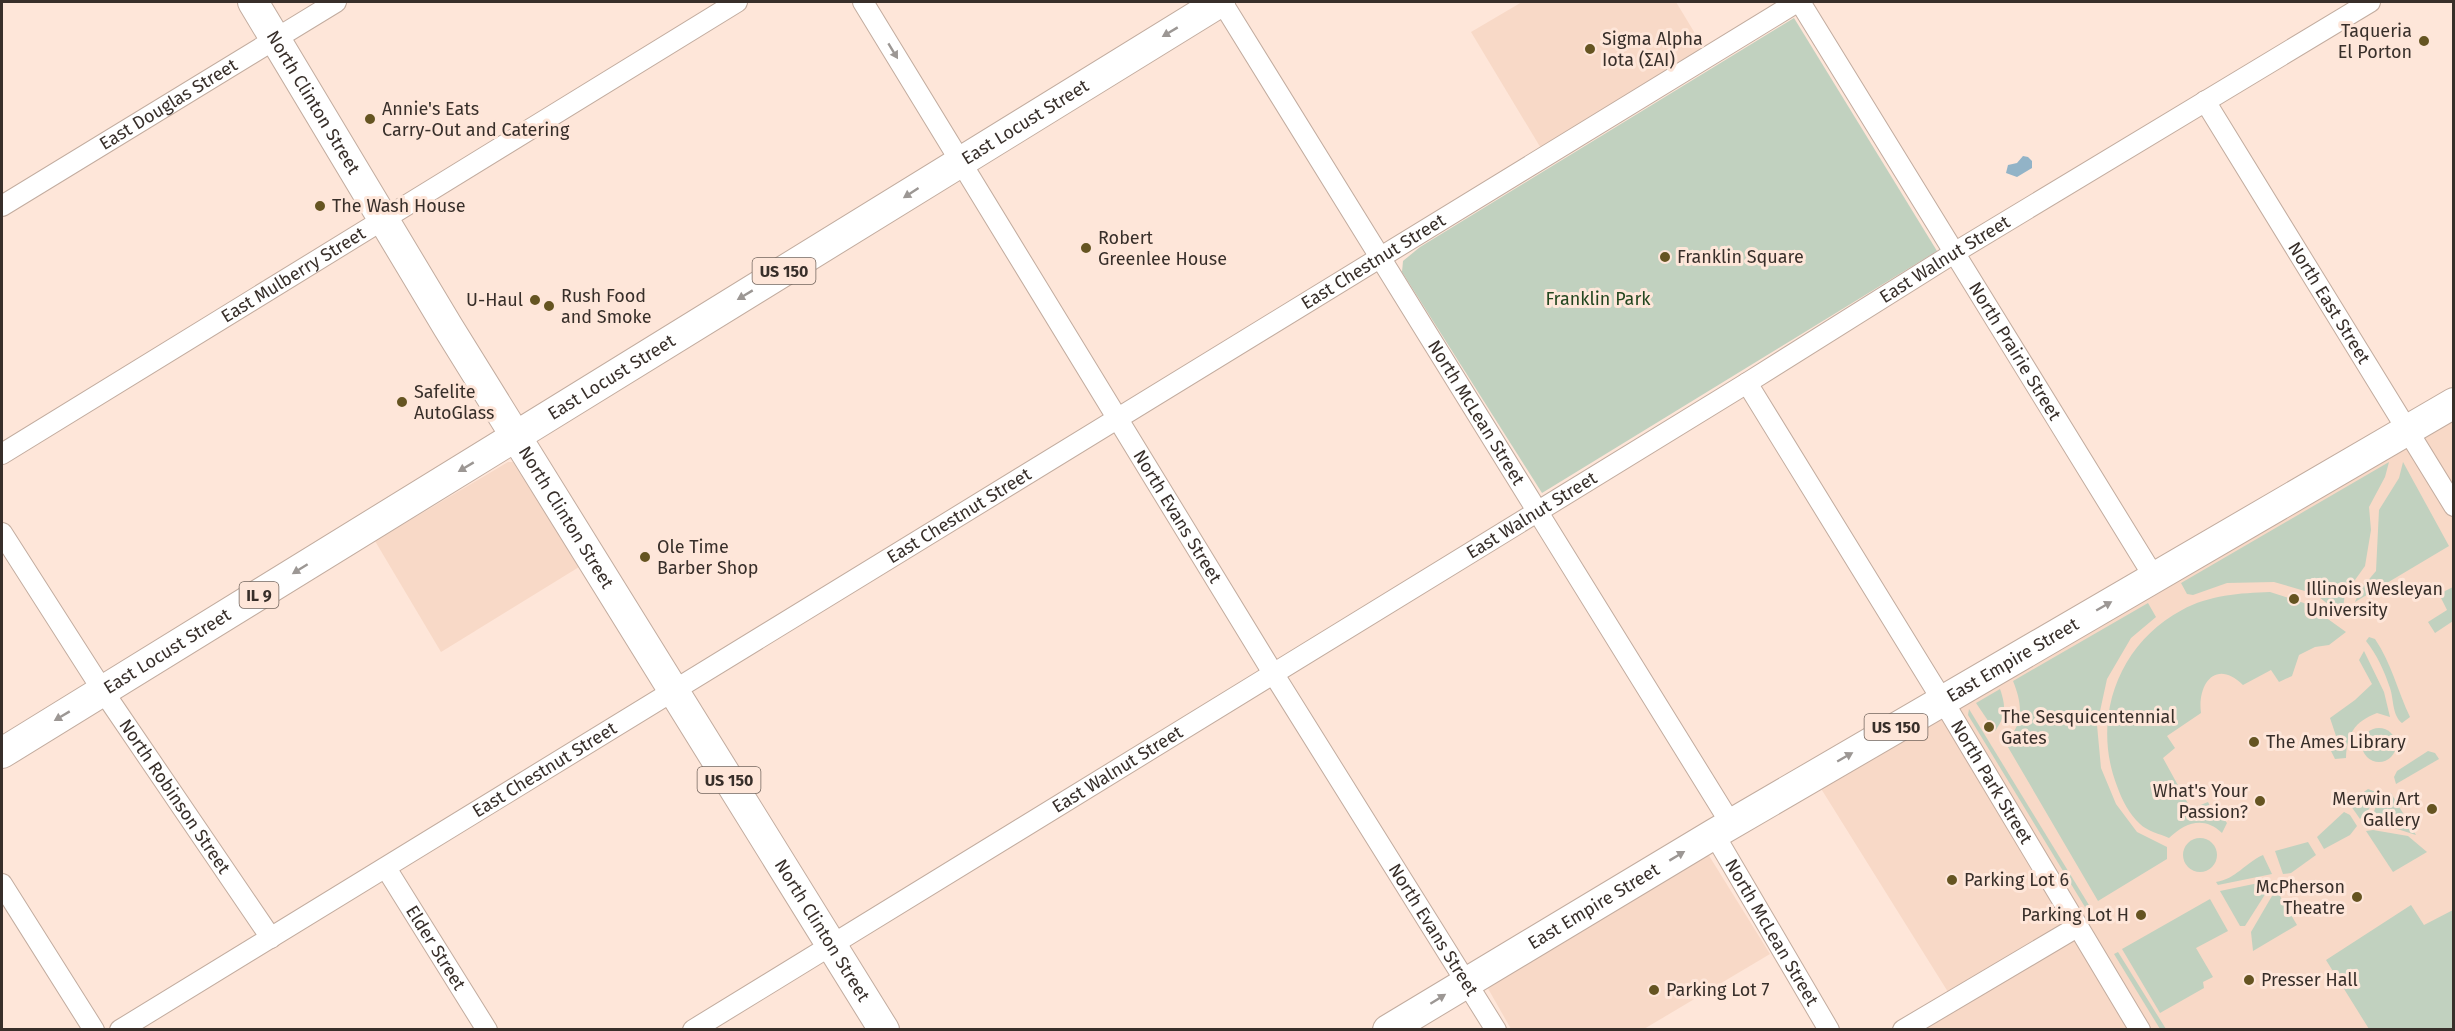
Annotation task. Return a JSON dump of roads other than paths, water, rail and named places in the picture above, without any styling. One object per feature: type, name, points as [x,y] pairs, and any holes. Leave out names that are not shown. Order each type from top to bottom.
[{"type":"main road","name":"North Clinton Street","points":[[253,2],[516,436],[884,1029]]},
{"type":"main road","name":"East Locust Street","points":[[2,753],[1221,2]]},
{"type":"main road","name":"East Empire Street","points":[[1388,1029],[1942,700],[2454,403]]},
{"type":"street","name":"East Douglas Street","points":[[2,206],[336,2]]},
{"type":"street","name":"East Mulberry Street","points":[[2,454],[737,2]]},
{"type":"street","name":"North Evans Street","points":[[863,2],[1273,673],[1496,1029]]},
{"type":"street","name":"North McLean Street","points":[[1221,2],[1539,511],[1723,829],[1829,1029]]},
{"type":"street","name":"East Chestnut Street","points":[[120,1029],[1798,2]]},
{"type":"street","name":"North Prairie Street","points":[[1798,2],[2154,577]]},
{"type":"street","name":"East Walnut Street","points":[[693,1029],[1747,383],[1954,253],[2370,2]]},
{"type":"street","name":"North East Street","points":[[2205,101],[2454,506]]},
{"type":"street","name":"North Park Street","points":[[1747,383],[1942,700],[2140,1029]]},
{"type":"street","name":"North Robinson Street","points":[[2,533],[103,691],[272,938]]},
{"type":"street","name":"Elder Street","points":[[386,868],[487,1029]]},
{"type":"street","points":[[2,884],[93,1029]]},
{"type":"street","points":[[1903,1029],[2077,927]]},
{"type":"water","points":[[2023,156],[2032,161],[2032,168],[2017,177],[2006,173],[2008,165],[2017,163]]},
{"type":"place","name":"Taqueria El Porton","points":[[2424,41]]},
{"type":"place","name":"Sigma Alpha Iota (ΣΑΙ)","points":[[1590,49]]},
{"type":"place","name":"Annie's Eats Carry-Out and Catering","points":[[370,119]]},
{"type":"place","name":"The Wash House","points":[[320,206]]},
{"type":"place","name":"Robert Greenlee House","points":[[1086,248]]},
{"type":"place","name":"Franklin Square","points":[[1665,257]]},
{"type":"place","name":"U-Haul","points":[[535,300]]},
{"type":"place","name":"Rush Food and Smoke","points":[[549,306]]},
{"type":"place","name":"Safelite AutoGlass","points":[[402,402]]},
{"type":"place","name":"Ole Time Barber Shop","points":[[645,557]]},
{"type":"place","name":"Illinois Wesleyan University","points":[[2294,599]]},
{"type":"place","name":"The Sesquicentennial Gates","points":[[1989,727]]},
{"type":"place","name":"The Ames Library","points":[[2254,742]]},
{"type":"place","name":"What's Your Passion?","points":[[2260,801]]},
{"type":"place","name":"Merwin Art Gallery","points":[[2432,809]]},
{"type":"place","name":"Parking Lot 6","points":[[1952,880]]},
{"type":"place","name":"McPherson Theatre","points":[[2357,897]]},
{"type":"place","name":"Parking Lot H","points":[[2141,915]]},
{"type":"place","name":"Presser Hall","points":[[2249,980]]},
{"type":"place","name":"Parking Lot 7","points":[[1654,990]]},
{"type":"park label","name":"Franklin Park","points":[[1598,299]]}]
